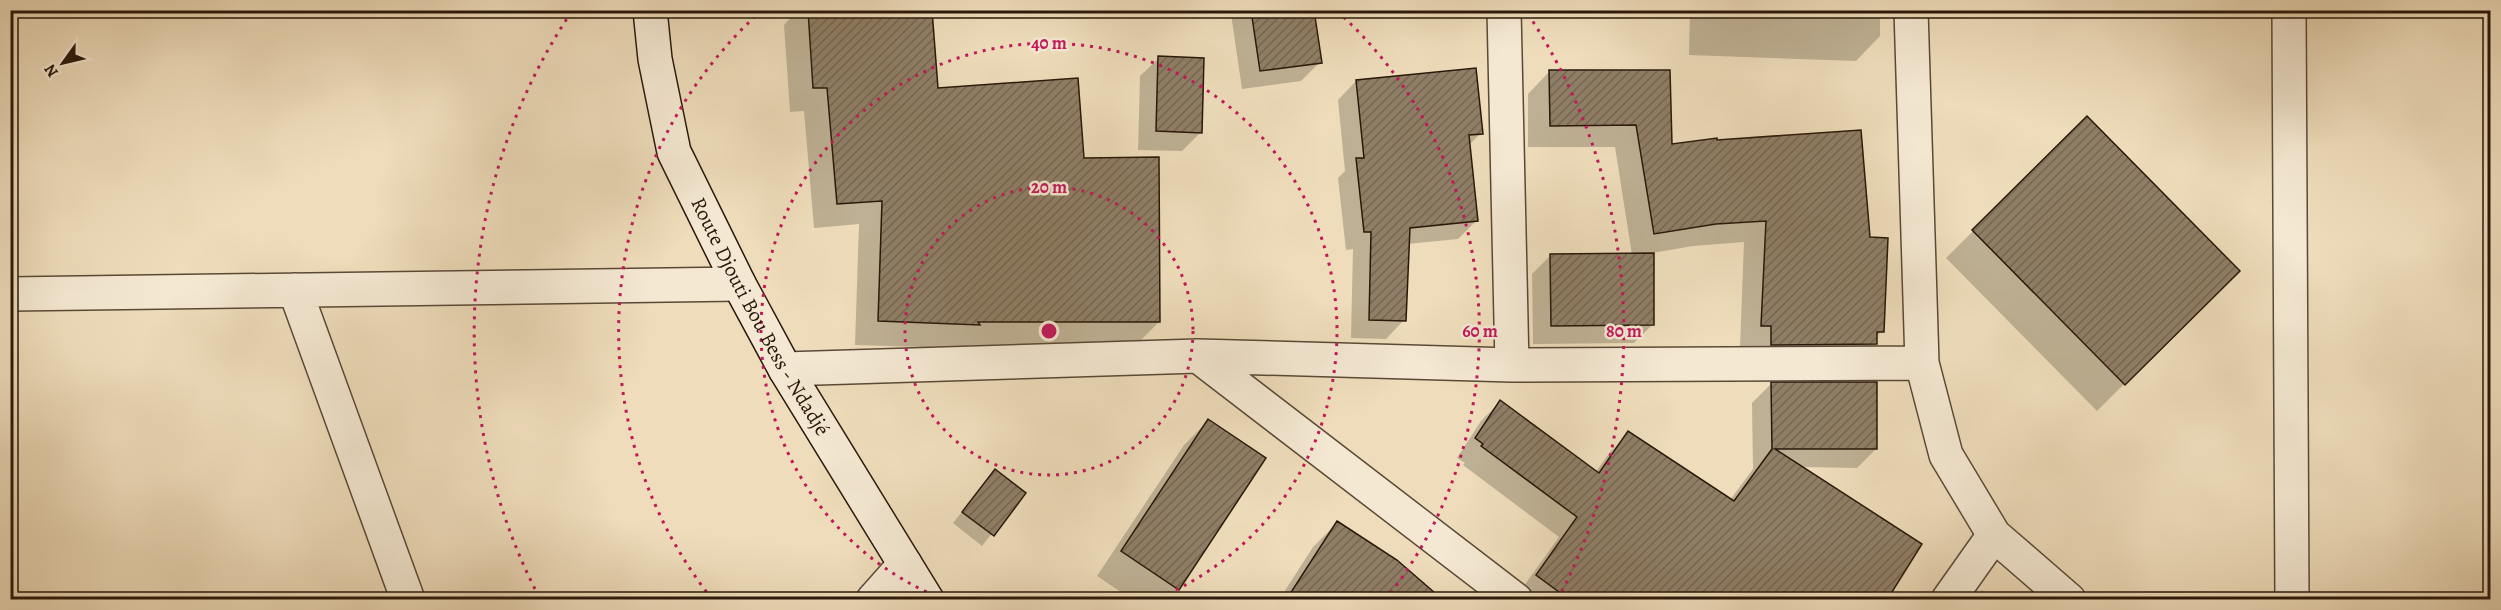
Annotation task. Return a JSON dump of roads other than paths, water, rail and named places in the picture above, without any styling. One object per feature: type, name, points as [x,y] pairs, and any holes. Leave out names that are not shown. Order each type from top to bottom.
[{"type":"street","name":"Route Djouti Bou Bess - Ndadjé","points":[[650,10],[655,59],[674,152],[739,284],[785,369],[927,600]]},
{"type":"street","points":[[1504,10],[1512,365]]},
{"type":"street","points":[[1911,10],[1923,363],[1946,455],[1994,535],[2069,600]]},
{"type":"street","points":[[2289,10],[2292,600]]},
{"type":"street","points":[[10,294],[739,284]]},
{"type":"street","points":[[295,290],[408,600]]},
{"type":"street","points":[[1198,356],[1516,600]]},
{"type":"street","points":[[785,369],[1198,356],[1512,365],[1923,363]]},
{"type":"street","points":[[1948,600],[1994,535]]},
{"type":"street","points":[[873,600],[905,564]]}]
